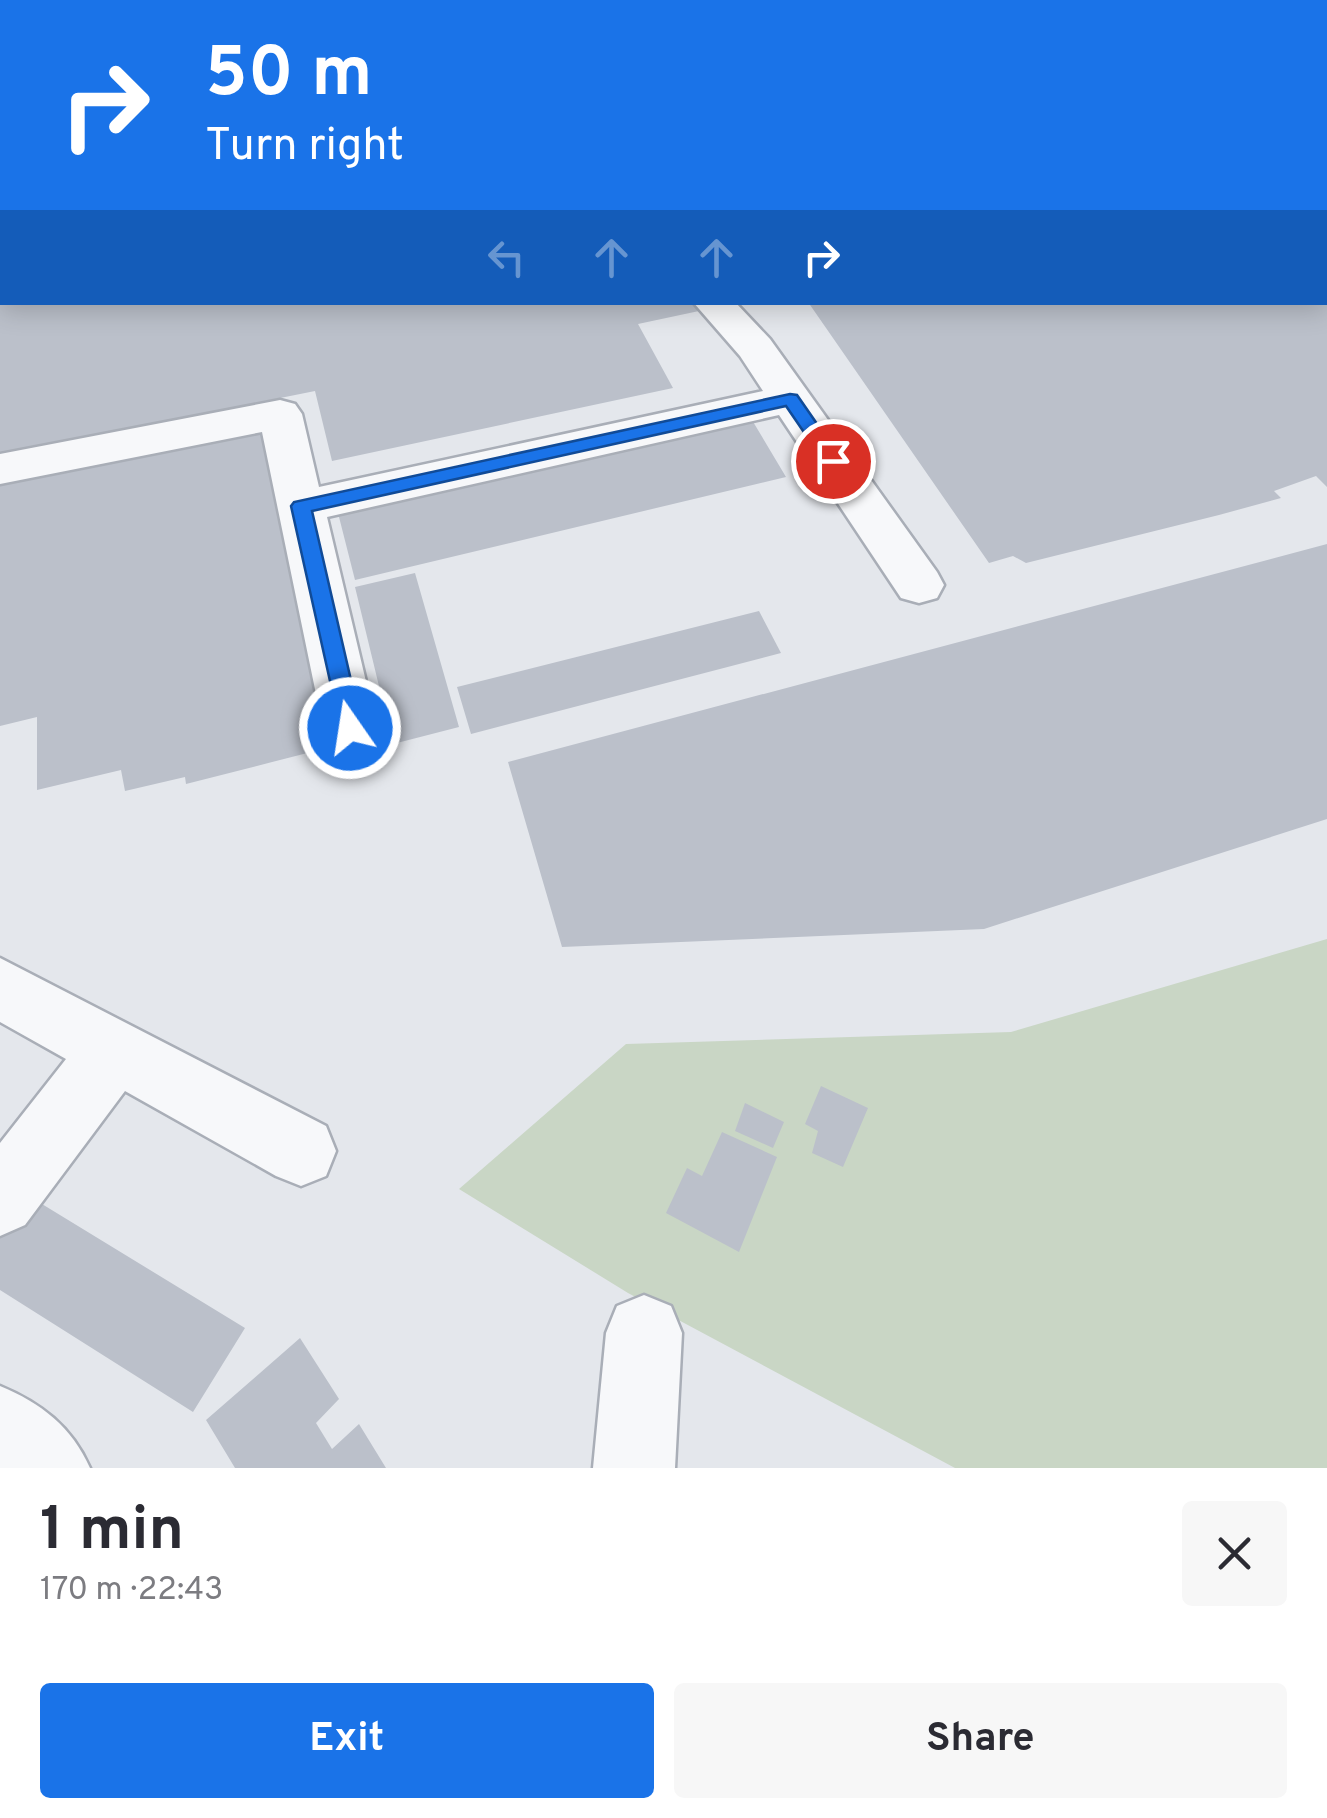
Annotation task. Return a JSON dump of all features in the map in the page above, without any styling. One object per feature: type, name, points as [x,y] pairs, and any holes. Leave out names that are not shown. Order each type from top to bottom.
[{"type":"street","points":[[715,305],[755,348],[919,585]]},
{"type":"street","points":[[301,506],[790,399]]},
{"type":"street","points":[[0,468],[280,414],[350,728]]},
{"type":"street","points":[[0,988],[301,1151]]},
{"type":"street","points":[[0,1200],[114,1052]]},
{"type":"street","points":[[634,1468],[644,1333]]},
{"type":"street","points":[[0,1426],[48,1468]]},
{"type":"green space","points":[[1327,939],[1327,1468],[955,1468],[628,1293],[459,1189],[626,1044],[1011,1032]]},
{"type":"building","points":[[0,305],[696,305],[699,311],[638,324],[673,388],[332,461],[315,391],[0,454]]},
{"type":"building","points":[[810,305],[1327,305],[1327,487],[1316,476],[1274,491],[1281,498],[1219,515],[1026,563],[1013,556],[989,563]]},
{"type":"building","points":[[752,420],[786,477],[355,580],[338,513]]},
{"type":"building","points":[[267,425],[327,748],[186,784],[185,777],[125,791],[121,770],[37,790],[37,717],[0,726],[0,479]]},
{"type":"building","points":[[1327,544],[1327,819],[984,929],[562,947],[508,762]]},
{"type":"building","points":[[415,573],[459,727],[393,744],[355,587]]},
{"type":"building","points":[[759,611],[781,653],[471,734],[457,687]]},
{"type":"building","points":[[821,1086],[868,1108],[843,1167],[812,1153],[818,1131],[805,1124]]},
{"type":"building","points":[[745,1103],[784,1122],[773,1148],[735,1131]]},
{"type":"building","points":[[722,1132],[777,1157],[739,1252],[666,1213],[687,1168],[702,1176]]},
{"type":"building","points":[[19,1190],[245,1328],[193,1412],[0,1290],[0,1214]]},
{"type":"building","points":[[300,1338],[339,1399],[316,1423],[332,1449],[359,1424],[386,1468],[235,1468],[206,1420]]},
{"type":"route","points":[[350,728],[301,506],[790,399],[833,461]]}]
